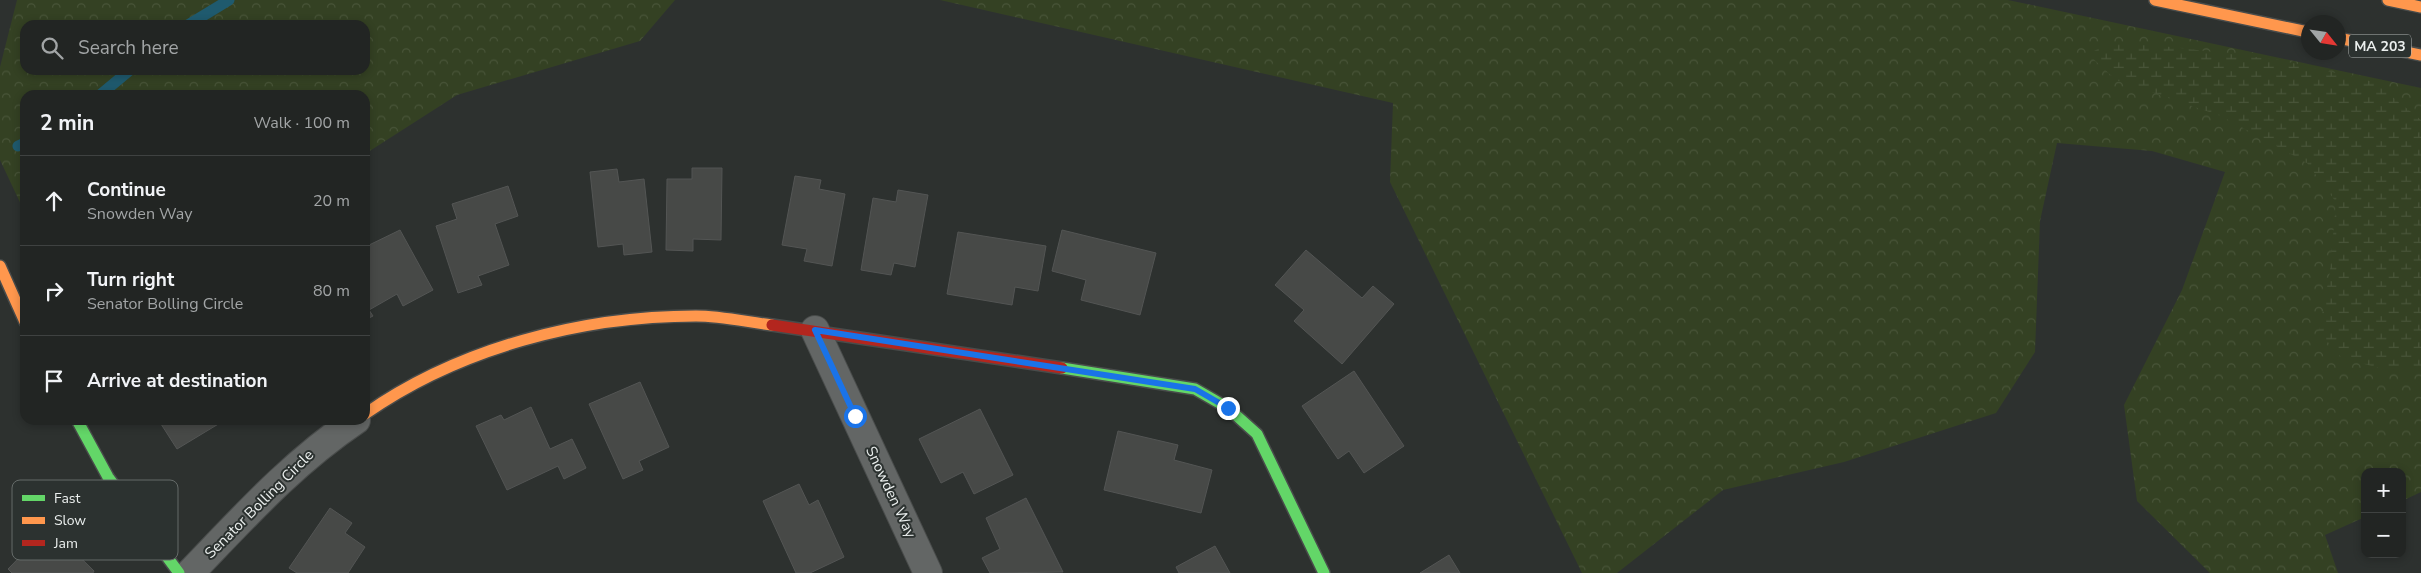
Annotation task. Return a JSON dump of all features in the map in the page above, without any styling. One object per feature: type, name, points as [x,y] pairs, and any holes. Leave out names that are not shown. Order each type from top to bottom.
[{"type":"main road","points":[[2155,0],[2301,31]]},
{"type":"main road","points":[[2388,0],[2421,7]]},
{"type":"main road","name":"MA 203","points":[[2346,40],[2421,55]]},
{"type":"main road","points":[[0,266],[20,311]]},
{"type":"main road","points":[[370,410],[451,364],[521,338],[620,321],[697,316],[815,330],[1195,389],[1228,408],[1257,434],[1324,573]]},
{"type":"main road","points":[[80,425],[110,480]]},
{"type":"main road","points":[[169,560],[179,573]]},
{"type":"street","name":"Snowden Way","points":[[815,330],[928,573]]},
{"type":"street","name":"Senator Bolling Circle","points":[[190,573],[259,500],[320,444],[348,425]]},
{"type":"green space","points":[[17,0],[675,0],[640,41],[457,95],[370,151],[370,90],[20,90],[20,202],[0,160],[0,67]]},
{"type":"green space","points":[[940,0],[2008,0],[2421,88],[2421,492],[2406,499],[2406,468],[2361,468],[2361,519],[2325,535],[2338,573],[2210,573],[2137,501],[2124,405],[2182,290],[2225,172],[2152,151],[2057,143],[2040,221],[2035,352],[1996,413],[1844,462],[1723,490],[1617,573],[1582,573],[1390,182],[1393,103]]},
{"type":"green space","points":[[2110,43],[2172,47],[2280,60],[2374,82],[2421,120],[2421,368],[2379,368],[2342,358],[2319,332],[2330,271],[2336,202],[2307,163],[2221,116],[2116,80],[2088,54]]},
{"type":"building","points":[[692,168],[722,168],[721,240],[693,239],[693,251],[666,250],[667,179],[692,179]]},
{"type":"building","points":[[617,169],[619,182],[644,179],[652,252],[624,255],[623,244],[598,247],[590,172]]},
{"type":"building","points":[[795,176],[821,180],[819,189],[845,194],[832,266],[804,261],[807,249],[782,245]]},
{"type":"building","points":[[508,186],[518,216],[495,224],[509,265],[478,276],[482,285],[458,293],[436,226],[457,219],[452,204]]},
{"type":"building","points":[[898,190],[928,195],[915,267],[894,263],[891,275],[861,270],[873,198],[896,202]]},
{"type":"building","points":[[400,230],[433,290],[403,306],[397,294],[370,309],[370,245]]},
{"type":"building","points":[[1062,230],[1156,253],[1140,315],[1081,300],[1086,280],[1052,271]]},
{"type":"building","points":[[958,232],[1046,246],[1038,291],[1015,287],[1012,305],[947,294]]},
{"type":"building","points":[[1306,250],[1362,298],[1373,286],[1394,304],[1342,364],[1294,321],[1304,310],[1275,285]]},
{"type":"building","points":[[1354,371],[1404,446],[1364,473],[1349,451],[1338,459],[1302,406]]},
{"type":"building","points":[[640,382],[669,447],[639,461],[643,470],[623,479],[589,404]]},
{"type":"building","points":[[531,407],[550,449],[572,439],[586,468],[564,479],[558,466],[507,490],[476,426],[501,415],[504,420]]},
{"type":"building","points":[[980,409],[1013,475],[974,494],[963,472],[941,483],[919,439]]},
{"type":"building","points":[[162,425],[217,425],[177,449]]},
{"type":"building","points":[[1118,431],[1178,445],[1174,460],[1212,470],[1201,513],[1104,490]]},
{"type":"building","points":[[799,484],[809,505],[818,500],[844,557],[810,573],[796,573],[763,501]]},
{"type":"building","points":[[1026,498],[1063,572],[990,573],[982,558],[1000,549],[986,518]]},
{"type":"building","points":[[330,508],[352,523],[345,533],[365,547],[348,573],[297,573],[289,568]]},
{"type":"building","points":[[1215,546],[1230,573],[1179,573],[1176,567]]},
{"type":"building","points":[[1449,555],[1460,573],[1420,573]]},
{"type":"building","points":[[17,560],[83,560],[94,571],[93,573],[12,573],[8,569]]},
{"type":"waterway","points":[[196,20],[229,0]]},
{"type":"waterway","points":[[106,90],[124,75]]},
{"type":"traffic: fast","points":[[1062,368],[1195,389],[1228,408],[1257,434],[1324,573]]},
{"type":"traffic: fast","points":[[80,425],[110,480]]},
{"type":"traffic: fast","points":[[169,560],[179,573]]},
{"type":"traffic: slow","points":[[2155,0],[2301,31]]},
{"type":"traffic: slow","points":[[2388,0],[2421,7]]},
{"type":"traffic: slow","points":[[2346,40],[2421,55]]},
{"type":"traffic: slow","points":[[0,266],[20,311]]},
{"type":"traffic: slow","points":[[370,411],[440,371],[481,354],[523,340],[566,330],[609,322],[696,316],[772,325]]},
{"type":"traffic: jam","points":[[772,325],[1062,368]]},
{"type":"route","points":[[855,416],[815,330],[1195,389],[1228,408]]}]
